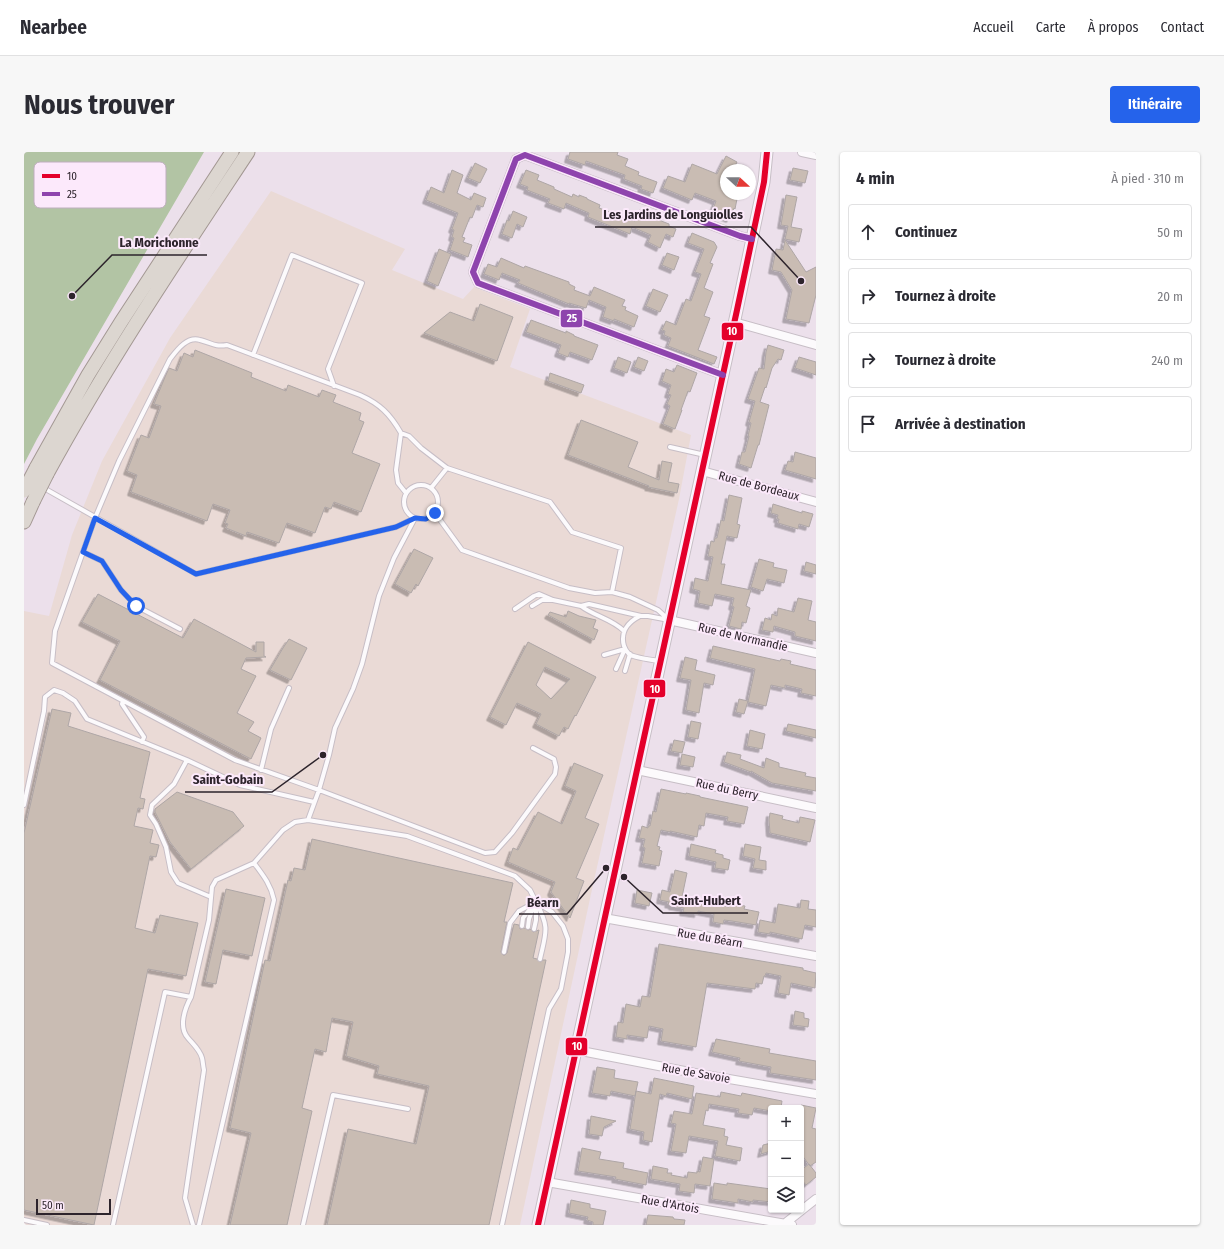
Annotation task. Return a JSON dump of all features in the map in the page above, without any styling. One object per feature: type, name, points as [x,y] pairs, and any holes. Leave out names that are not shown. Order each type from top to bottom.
[{"type":"highway","points":[[24,522],[33,502],[42,471],[88,375],[120,322],[232,152]]},
{"type":"highway","points":[[24,491],[42,471],[129,333],[248,152]]},
{"type":"main road","points":[[764,182],[767,152]]},
{"type":"main road","points":[[538,1225],[764,182],[773,152]]},
{"type":"street","points":[[802,152],[816,154]]},
{"type":"street","points":[[723,375],[478,283],[473,272],[516,159],[525,155],[740,236],[752,239]]},
{"type":"street","points":[[734,322],[816,345]]},
{"type":"street","name":"Rue de Bordeaux","points":[[702,471],[816,502]]},
{"type":"street","name":"Rue de Normandie","points":[[669,620],[816,654]]},
{"type":"street","name":"Rue du Berry","points":[[637,770],[816,808]]},
{"type":"street","name":"Rue du Béarn","points":[[604,918],[816,956]]},
{"type":"street","name":"Rue de Savoie","points":[[576,1050],[700,1074],[816,1094]]},
{"type":"street","name":"Rue d'Artois","points":[[547,1182],[787,1225]]},
{"type":"street","points":[[787,1225],[816,1200]]},
{"type":"lane","points":[[253,355],[292,255],[362,283],[328,370],[334,386]]},
{"type":"lane","points":[[533,748],[554,759],[556,767],[555,774],[512,833],[495,852],[485,852],[235,760],[52,663],[55,631],[95,518],[119,461],[170,359],[179,348],[188,341],[198,339],[218,346],[228,345],[374,401],[385,411],[401,433],[409,436],[421,448],[447,468],[550,502],[572,532],[621,548],[612,592]]},
{"type":"lane","points":[[401,433],[396,470],[398,483],[406,493]]},
{"type":"lane","points":[[670,447],[705,456]]},
{"type":"lane","points":[[431,488],[447,468]]},
{"type":"lane","points":[[24,477],[196,574],[396,527],[415,518]]},
{"type":"lane","points":[[426,485],[431,488],[435,492],[439,502],[435,513],[426,519],[415,518],[410,515],[404,505],[406,493],[415,486],[426,485]]},
{"type":"lane","points":[[435,513],[462,550],[569,588],[595,593],[612,592],[630,598],[658,610],[669,620]]},
{"type":"lane","points":[[308,820],[319,790],[335,728],[353,689],[362,664],[378,596],[394,558],[415,518]]},
{"type":"lane","points":[[83,552],[102,561],[121,590],[136,606],[180,629]]},
{"type":"lane","points":[[515,609],[539,594],[581,606],[588,611],[610,621],[624,631]]},
{"type":"lane","points":[[532,606],[542,600],[556,600]]},
{"type":"lane","points":[[556,600],[557,606]]},
{"type":"lane","points":[[581,606],[589,604],[641,616],[669,620]]},
{"type":"lane","points":[[641,616],[633,620],[624,631],[622,640],[625,649],[630,654],[660,661]]},
{"type":"lane","points":[[604,655],[625,649]]},
{"type":"lane","points":[[616,669],[625,649]]},
{"type":"lane","points":[[625,672],[630,654]]},
{"type":"lane","points":[[261,770],[271,729],[289,688]]},
{"type":"lane","points":[[24,805],[44,711],[45,697],[54,690],[63,693],[75,701],[87,719],[187,760],[240,785],[314,802]]},
{"type":"lane","points":[[123,701],[122,704],[144,737],[142,742]]},
{"type":"lane","points":[[187,760],[174,784],[152,805],[150,815],[156,824],[166,847],[172,872],[178,884],[211,897]]},
{"type":"lane","points":[[193,1225],[185,1198],[204,1070],[202,1057],[186,1036],[182,1025],[186,1006],[191,997],[209,920],[212,887],[216,880],[254,863],[283,830],[296,822],[308,820],[407,836],[515,876],[530,890],[544,918],[547,931],[540,959]]},
{"type":"lane","points":[[199,1225],[274,900],[273,891],[269,883],[254,863]]},
{"type":"lane","points":[[522,926],[524,918],[536,902]]},
{"type":"lane","points":[[528,927],[529,919],[536,902]]},
{"type":"lane","points":[[534,929],[536,920],[536,902]]},
{"type":"lane","points":[[504,952],[510,924],[519,912],[536,902]]},
{"type":"lane","points":[[502,1225],[549,1009],[561,989],[568,952],[568,939],[563,926],[552,912],[536,902]]},
{"type":"lane","points":[[113,1225],[165,992],[191,997]]},
{"type":"lane","points":[[303,1225],[333,1095],[408,1109]]},
{"type":"lane","points":[[24,1220],[47,1225]]},
{"type":"shaded area","points":[[271,191],[405,249],[392,270],[463,299],[474,287],[530,309],[510,367],[691,435],[679,499],[591,894],[520,1225],[24,1225],[24,611],[49,616],[72,535],[102,461],[170,338]]},
{"type":"green space","points":[[24,152],[204,152],[37,439],[24,464]]},
{"type":"building","points":[[570,152],[618,152],[617,155],[628,159],[625,166],[639,172],[638,175],[657,182],[653,193],[641,189],[642,186],[624,179],[625,175],[586,161],[585,165],[568,159]]},
{"type":"building","points":[[726,156],[737,162],[736,164],[722,164]]},
{"type":"building","points":[[475,163],[487,169],[480,183],[468,178]]},
{"type":"building","points":[[692,164],[717,174],[720,168],[720,200],[737,200],[735,209],[734,208],[730,219],[712,212],[716,201],[695,193],[692,200],[663,188],[668,176],[685,182]]},
{"type":"building","points":[[793,168],[808,171],[805,183],[790,180]]},
{"type":"building","points":[[452,170],[463,175],[457,193],[471,200],[474,193],[486,198],[483,207],[477,205],[472,218],[470,217],[462,237],[465,238],[463,242],[472,245],[468,257],[450,250],[454,238],[452,237],[454,230],[452,229],[458,213],[426,200],[431,187],[444,193]]},
{"type":"building","points":[[526,170],[539,175],[537,180],[554,187],[554,189],[572,197],[573,194],[579,197],[579,195],[587,198],[600,205],[599,208],[635,221],[639,210],[652,216],[651,217],[669,224],[669,226],[676,229],[673,237],[666,234],[660,248],[648,242],[651,235],[632,227],[630,234],[588,217],[589,213],[566,203],[564,209],[548,203],[550,199],[527,190],[528,187],[520,184]]},
{"type":"building","points":[[786,195],[797,197],[791,227],[802,229],[799,242],[785,239],[788,226],[781,225]]},
{"type":"building","points":[[513,211],[527,217],[523,227],[517,224],[512,238],[502,234],[507,220],[509,221]]},
{"type":"building","points":[[692,233],[714,242],[717,247],[710,263],[713,264],[704,288],[713,292],[704,316],[710,318],[698,350],[717,357],[714,364],[668,346],[671,338],[664,335],[665,331],[662,330],[666,321],[676,325],[686,299],[691,301],[701,274],[695,272],[704,249],[688,243]]},
{"type":"building","points":[[785,240],[806,272],[816,267],[816,295],[809,323],[786,319],[792,290],[781,272],[772,270],[776,249],[783,250]]},
{"type":"building","points":[[439,249],[451,254],[438,286],[427,281]]},
{"type":"building","points":[[667,253],[679,257],[674,270],[662,265]]},
{"type":"building","points":[[501,258],[524,268],[525,266],[569,282],[569,284],[575,287],[574,290],[590,296],[594,287],[625,300],[622,306],[626,307],[625,310],[638,316],[634,327],[614,319],[614,321],[603,317],[606,307],[589,300],[586,308],[569,304],[518,283],[520,280],[502,273],[499,280],[484,274],[488,264],[497,267]]},
{"type":"building","points":[[653,289],[668,295],[660,312],[646,306]]},
{"type":"building","points":[[480,304],[513,317],[497,361],[424,333],[450,312],[474,321]]},
{"type":"building","points":[[531,320],[566,333],[566,331],[574,336],[598,345],[592,360],[570,352],[568,357],[558,353],[561,345],[526,332]]},
{"type":"building","points":[[768,345],[784,350],[781,360],[778,359],[772,368],[760,402],[769,405],[759,445],[751,468],[739,464],[742,452],[745,452],[751,423],[749,422],[755,401],[748,399],[759,368],[764,369]]},
{"type":"building","points":[[195,350],[252,373],[251,377],[286,391],[288,385],[319,397],[322,390],[336,395],[333,402],[361,413],[359,420],[364,422],[352,453],[380,464],[361,512],[334,502],[331,509],[325,507],[315,533],[287,523],[279,543],[247,532],[246,536],[226,528],[228,524],[225,523],[230,510],[213,504],[207,521],[131,492],[137,475],[127,471],[141,435],[149,438],[161,406],[154,404],[169,368],[177,371],[184,353],[193,357]]},
{"type":"building","points":[[618,357],[631,362],[627,373],[614,368]]},
{"type":"building","points":[[638,357],[648,361],[644,371],[634,367]]},
{"type":"building","points":[[799,357],[816,362],[816,375],[795,368]]},
{"type":"building","points":[[677,365],[697,373],[690,392],[688,391],[675,429],[663,424],[670,406],[667,404],[671,395],[668,394],[671,385],[662,381],[666,369],[674,372]]},
{"type":"building","points":[[550,373],[584,385],[581,393],[548,381]]},
{"type":"building","points":[[581,420],[638,442],[628,467],[659,480],[662,461],[672,463],[668,482],[679,484],[677,493],[648,487],[649,486],[568,455]]},
{"type":"building","points":[[795,452],[816,458],[816,479],[785,470],[788,461],[793,462]]},
{"type":"building","points":[[729,495],[742,498],[737,524],[740,525],[737,538],[727,536],[721,564],[725,564],[721,584],[751,590],[746,606],[750,608],[746,623],[742,622],[741,629],[729,626],[734,607],[732,606],[734,598],[715,594],[712,606],[698,603],[700,591],[693,589],[695,578],[708,581],[713,557],[708,556],[711,541],[714,542],[715,538],[717,538],[721,520],[724,521]]},
{"type":"building","points":[[773,504],[802,513],[802,511],[813,514],[809,527],[799,524],[798,529],[778,523],[778,515],[771,513]]},
{"type":"building","points":[[414,549],[433,558],[418,586],[416,584],[411,593],[395,584]]},
{"type":"building","points":[[759,559],[774,563],[773,567],[787,570],[784,583],[767,579],[763,591],[751,587]]},
{"type":"building","points":[[806,562],[816,565],[816,574],[804,571]]},
{"type":"building","points":[[98,594],[183,638],[194,619],[256,652],[256,642],[264,642],[264,656],[266,657],[246,658],[241,669],[256,676],[237,713],[254,722],[248,731],[261,738],[251,759],[100,680],[120,641],[82,622]]},
{"type":"building","points":[[798,598],[812,601],[808,620],[816,622],[816,641],[795,636],[795,632],[774,626],[773,632],[762,630],[765,618],[771,620],[772,614],[777,616],[778,608],[794,612]]},
{"type":"building","points":[[568,611],[579,616],[596,620],[593,628],[598,630],[594,640],[548,615],[550,612],[566,617]]},
{"type":"building","points":[[289,639],[307,648],[291,680],[270,670]]},
{"type":"building","points":[[528,642],[596,677],[568,729],[564,727],[559,736],[536,724],[541,714],[517,703],[506,725],[490,717]],"holes":[[[545,667],[570,679],[551,699],[536,685]]]},
{"type":"building","points":[[713,646],[780,661],[781,659],[791,661],[790,664],[816,670],[816,696],[801,693],[802,689],[785,685],[785,688],[771,685],[766,706],[748,702],[755,669],[710,658]]},
{"type":"building","points":[[685,657],[697,660],[695,670],[715,675],[713,685],[704,683],[699,713],[686,710],[691,680],[680,678]]},
{"type":"building","points":[[739,699],[748,701],[744,714],[736,712]]},
{"type":"building","points":[[52,709],[71,713],[68,726],[150,752],[140,798],[145,799],[143,809],[138,808],[134,826],[153,830],[150,843],[159,845],[156,857],[150,856],[135,928],[155,933],[160,915],[198,923],[186,976],[148,969],[94,1225],[24,1210],[24,833]]},
{"type":"building","points":[[691,721],[701,723],[698,739],[688,737]]},
{"type":"building","points":[[788,724],[816,730],[816,738],[786,731]]},
{"type":"building","points":[[750,730],[765,734],[762,749],[747,746]]},
{"type":"building","points":[[674,740],[685,742],[682,753],[671,751]]},
{"type":"building","points":[[727,752],[741,755],[740,759],[764,768],[766,758],[779,763],[779,767],[806,773],[805,776],[816,778],[816,791],[772,783],[751,771],[724,762]]},
{"type":"building","points":[[682,754],[695,757],[693,767],[680,765]]},
{"type":"building","points":[[574,763],[603,775],[585,818],[599,824],[576,878],[584,881],[570,918],[551,892],[555,882],[508,862],[513,848],[518,850],[538,812],[562,824],[576,791],[565,786]]},
{"type":"building","points":[[661,789],[748,807],[744,824],[727,821],[728,817],[706,813],[704,826],[699,825],[697,837],[661,830],[657,846],[660,847],[659,850],[662,851],[659,866],[642,863],[645,839],[639,838],[642,826],[648,828],[648,826],[650,826],[653,811],[656,812]]},
{"type":"building","points":[[177,792],[233,812],[244,826],[191,869],[170,842],[155,812],[155,809]]},
{"type":"building","points":[[770,813],[783,816],[782,819],[799,823],[800,817],[815,820],[810,842],[770,833]]},
{"type":"building","points":[[312,839],[513,883],[504,922],[507,922],[501,952],[503,955],[507,953],[514,924],[519,925],[520,929],[531,929],[533,932],[539,930],[533,958],[540,962],[546,960],[489,1225],[327,1225],[348,1129],[416,1144],[429,1086],[377,1074],[379,1066],[346,1056],[353,1022],[332,1018],[326,1052],[315,1049],[302,1108],[312,1111],[287,1225],[230,1225],[251,1133],[230,1128],[265,960],[270,961],[288,880],[291,881],[294,868],[305,870]]},
{"type":"building","points":[[691,844],[716,850],[715,853],[723,855],[723,858],[730,860],[728,870],[715,868],[716,862],[689,856]]},
{"type":"building","points":[[745,844],[761,847],[759,860],[766,861],[766,870],[753,868],[755,859],[743,856]]},
{"type":"building","points":[[675,870],[687,873],[682,897],[729,907],[730,904],[745,906],[744,909],[759,912],[756,925],[724,920],[723,924],[713,922],[714,914],[698,911],[698,914],[683,912],[684,908],[672,906],[668,904],[669,902],[660,900],[662,890],[670,892]]},
{"type":"building","points":[[226,889],[265,898],[252,956],[223,950],[216,984],[205,982]]},
{"type":"building","points":[[637,890],[652,893],[649,906],[635,903]]},
{"type":"building","points":[[801,900],[809,901],[808,909],[816,910],[816,927],[805,925],[802,939],[770,932],[770,934],[758,932],[760,920],[775,923],[778,904],[800,908]]},
{"type":"building","points":[[659,944],[803,968],[803,970],[816,973],[815,988],[791,983],[789,995],[778,993],[781,976],[766,973],[762,984],[756,983],[755,989],[707,983],[696,1047],[661,1041],[663,1029],[649,1026],[647,1038],[627,1035],[627,1039],[616,1037],[618,1022],[623,1023],[626,1004],[640,1007],[642,996],[650,997]]},
{"type":"building","points":[[795,1011],[804,1013],[804,1018],[809,1019],[808,1027],[793,1025]]},
{"type":"building","points":[[716,1039],[770,1049],[769,1053],[816,1061],[816,1080],[770,1073],[771,1067],[739,1061],[740,1058],[712,1052]]},
{"type":"building","points":[[597,1067],[615,1070],[614,1078],[638,1082],[635,1096],[611,1091],[610,1096],[592,1093]]},
{"type":"building","points":[[654,1078],[694,1086],[692,1099],[667,1093],[666,1096],[660,1094],[652,1142],[643,1140],[644,1132],[630,1129],[636,1091],[651,1094]]},
{"type":"building","points":[[721,1092],[741,1096],[742,1093],[782,1101],[781,1105],[768,1105],[768,1110],[754,1108],[752,1115],[738,1113],[739,1109],[709,1104],[708,1111],[706,1110],[703,1125],[725,1129],[724,1136],[728,1137],[726,1145],[742,1148],[740,1161],[715,1156],[718,1141],[689,1136],[686,1153],[671,1151],[676,1124],[671,1123],[674,1111],[692,1114],[696,1093],[720,1097]]},
{"type":"building","points":[[804,1106],[816,1108],[812,1128],[816,1129],[816,1162],[810,1166],[804,1158]]},
{"type":"building","points":[[591,1116],[616,1121],[604,1127],[602,1136],[589,1134]]},
{"type":"building","points":[[768,1144],[768,1152],[761,1154],[763,1145]]},
{"type":"building","points":[[582,1148],[601,1152],[599,1159],[624,1163],[623,1168],[648,1173],[646,1185],[615,1179],[616,1177],[578,1171]]},
{"type":"building","points":[[703,1157],[714,1159],[710,1186],[695,1184],[694,1193],[679,1191],[680,1184],[651,1179],[653,1166],[668,1169],[667,1173],[672,1173],[671,1175],[687,1178],[688,1172],[700,1172]]},
{"type":"building","points":[[809,1164],[816,1173],[816,1177],[806,1185],[804,1183],[804,1168]]},
{"type":"building","points":[[714,1183],[727,1185],[727,1183],[768,1189],[768,1202],[753,1200],[753,1202],[738,1199],[738,1203],[712,1199]]},
{"type":"building","points":[[571,1200],[590,1204],[590,1208],[606,1211],[603,1225],[593,1225],[593,1222],[587,1220],[588,1217],[569,1213]]},
{"type":"building","points":[[648,1215],[673,1217],[674,1219],[685,1220],[684,1225],[646,1225]]},
{"type":"transit line","name":"10","points":[[538,1225],[737,310],[764,182],[767,152]]},
{"type":"transit line","name":"25","points":[[723,375],[478,283],[473,272],[516,159],[525,155],[740,236],[752,239]]},
{"type":"place","name":"Les Jardins de Longuiolles","points":[[801,281]]},
{"type":"place","name":"La Morichonne","points":[[72,296]]},
{"type":"place","name":"Saint-Gobain","points":[[323,755]]},
{"type":"place","name":"Béarn","points":[[606,868]]},
{"type":"place","name":"Saint-Hubert","points":[[624,877]]},
{"type":"route","points":[[136,606],[121,590],[102,561],[83,552],[95,518],[196,574],[396,527],[415,518],[426,519],[435,513]]}]
